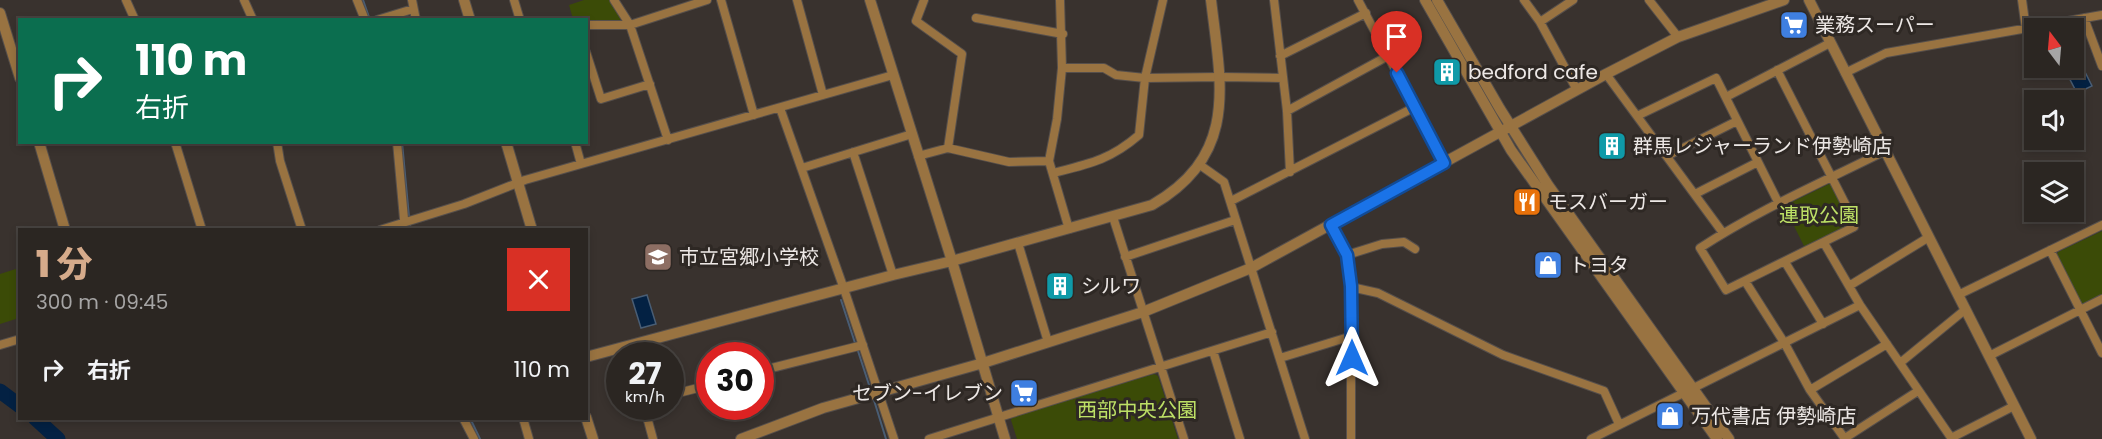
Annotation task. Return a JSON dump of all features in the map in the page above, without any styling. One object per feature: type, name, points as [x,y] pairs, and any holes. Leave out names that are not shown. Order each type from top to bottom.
[{"type":"street","points":[[126,0],[134,18]]},
{"type":"street","points":[[244,0],[251,18]]},
{"type":"street","points":[[357,0],[364,18]]},
{"type":"street","points":[[464,0],[469,18]]},
{"type":"street","points":[[514,0],[519,18]]},
{"type":"street","points":[[614,0],[630,25],[668,140]]},
{"type":"street","points":[[588,25],[630,25],[707,0]]},
{"type":"street","points":[[721,0],[754,115]]},
{"type":"street","points":[[797,0],[823,95]]},
{"type":"street","points":[[870,0],[1005,439]]},
{"type":"street","points":[[924,0],[916,21],[962,54],[948,148]]},
{"type":"street","points":[[1060,0],[1062,68],[1057,120],[1049,161],[1068,229]]},
{"type":"street","points":[[1053,173],[1100,161],[1127,146],[1139,135],[1145,78],[1162,0]]},
{"type":"street","points":[[659,342],[893,275],[1113,217],[1152,205],[1173,193],[1200,165],[1214,136],[1219,114],[1220,77],[1211,0]]},
{"type":"street","points":[[1274,0],[1287,111],[1290,172]]},
{"type":"street","points":[[1358,0],[1444,163]]},
{"type":"street","points":[[1425,0],[1500,132],[1546,200],[1688,391],[1729,439]]},
{"type":"street","points":[[1437,0],[1511,127],[1688,391],[1717,439]]},
{"type":"street","points":[[1524,0],[1540,22],[1577,90]]},
{"type":"street","points":[[1540,22],[1573,0]]},
{"type":"street","points":[[1649,0],[1678,37]]},
{"type":"street","points":[[741,439],[823,408],[983,363],[1143,312],[1251,268],[1678,37],[1784,0]]},
{"type":"street","points":[[1809,0],[2031,439]]},
{"type":"street","points":[[2022,0],[2024,18]]},
{"type":"street","points":[[381,18],[412,4]]},
{"type":"street","points":[[0,13],[18,72]]},
{"type":"street","points":[[1280,56],[1366,13]]},
{"type":"street","points":[[2102,15],[2084,18],[2102,66]]},
{"type":"street","points":[[976,18],[1062,34]]},
{"type":"street","points":[[1845,73],[1886,53],[2024,29]]},
{"type":"street","points":[[1726,97],[1830,43]]},
{"type":"street","points":[[1287,111],[1388,56]]},
{"type":"street","points":[[588,58],[601,99],[650,84]]},
{"type":"street","points":[[1062,68],[1104,68],[1116,75],[1145,78],[1283,78]]},
{"type":"street","points":[[1777,70],[1832,177],[1854,221],[1854,227],[1726,290],[1700,248],[1723,233],[1832,177],[1885,151]]},
{"type":"street","points":[[1606,74],[1723,233]]},
{"type":"street","points":[[397,144],[405,226],[519,183],[893,75]]},
{"type":"street","points":[[1637,116],[1716,78],[1779,204]]},
{"type":"street","points":[[1231,201],[1415,107]]},
{"type":"street","points":[[780,108],[894,439]]},
{"type":"street","points":[[1667,156],[1737,121]]},
{"type":"street","points":[[802,168],[912,134]]},
{"type":"street","points":[[40,144],[64,228]]},
{"type":"street","points":[[176,144],[201,228]]},
{"type":"street","points":[[277,144],[301,228]]},
{"type":"street","points":[[507,144],[531,228]]},
{"type":"street","points":[[576,144],[581,164]]},
{"type":"street","points":[[918,156],[948,148],[1009,162],[1049,161]]},
{"type":"street","points":[[853,152],[893,275]]},
{"type":"street","points":[[1695,194],[1758,162]]},
{"type":"street","points":[[1200,165],[1224,182],[1305,439]]},
{"type":"street","points":[[1113,217],[1184,439]]},
{"type":"street","points":[[1125,257],[1235,220]]},
{"type":"street","points":[[1331,225],[1347,255],[1351,286],[1351,439]]},
{"type":"street","points":[[1958,295],[2102,225]]},
{"type":"street","points":[[1849,286],[1929,237]]},
{"type":"street","points":[[1347,255],[1382,244],[1404,242],[1415,249]]},
{"type":"street","points":[[1018,243],[1048,342]]},
{"type":"street","points":[[1824,243],[1860,305],[1951,438],[2014,406]]},
{"type":"street","points":[[2050,250],[2102,353]]},
{"type":"street","points":[[1785,262],[1823,324]]},
{"type":"street","points":[[1745,281],[1785,344],[1810,390],[1845,439],[1918,391]]},
{"type":"street","points":[[1351,286],[1378,292],[1503,355],[1604,391],[1619,424]]},
{"type":"street","points":[[1989,356],[2102,299]]},
{"type":"street","points":[[1592,439],[1603,436],[1619,424],[1860,305]]},
{"type":"street","points":[[1899,363],[1966,309]]},
{"type":"street","points":[[929,439],[947,437],[999,418],[1272,332]]},
{"type":"street","points":[[1280,358],[1352,336]]},
{"type":"street","points":[[0,345],[18,340]]},
{"type":"street","points":[[1810,390],[1887,344]]},
{"type":"street","points":[[774,367],[862,345]]},
{"type":"street","points":[[1213,351],[1240,439]]},
{"type":"street","points":[[588,357],[606,354]]},
{"type":"street","points":[[464,420],[474,439]]},
{"type":"street","points":[[524,420],[529,439]]},
{"type":"street","points":[[587,420],[593,439]]},
{"type":"street","points":[[648,420],[653,439]]},
{"type":"green space","points":[[584,0],[609,0],[621,18],[618,23],[588,23],[588,18],[573,18],[569,5]]},
{"type":"green space","name":"連取公園","points":[[1832,184],[1851,221],[1849,226],[1805,248],[1784,206]]},
{"type":"green space","points":[[2102,231],[2102,295],[2085,304],[2081,303],[2057,255],[2058,252]]},
{"type":"green space","points":[[18,268],[18,318],[0,324],[0,274]]},
{"type":"green space","name":"西部中央公園","points":[[1154,374],[1158,376],[1178,439],[1017,439],[1012,417]]},
{"type":"water","points":[[2084,70],[2092,86],[2083,90],[2075,90],[2069,78],[2084,78]]},
{"type":"water","points":[[647,295],[656,324],[641,328],[632,299]]},
{"type":"waterway","points":[[363,0],[369,18]]},
{"type":"waterway","points":[[402,144],[409,217]]},
{"type":"waterway","points":[[410,223],[410,228]]},
{"type":"waterway","points":[[841,300],[855,343]]},
{"type":"waterway","points":[[857,348],[871,391]]},
{"type":"waterway","points":[[0,391],[18,404]]},
{"type":"waterway","points":[[873,397],[886,439]]},
{"type":"waterway","points":[[37,420],[58,439]]},
{"type":"waterway","points":[[471,420],[480,439]]},
{"type":"place","name":"業務スーパー","points":[[1794,25]]},
{"type":"place","name":"bedford cafe","points":[[1447,72]]},
{"type":"place","name":"群馬レジャーランド伊勢崎店","points":[[1612,146]]},
{"type":"place","name":"モスバーガー","points":[[1527,202]]},
{"type":"place","name":"市立宮郷小学校","points":[[658,257]]},
{"type":"place","name":"トヨタ","points":[[1548,265]]},
{"type":"place","name":"シルワ","points":[[1060,286]]},
{"type":"place","name":"セブン-イレブン","points":[[1024,393]]},
{"type":"place","name":"万代書店 伊勢崎店","points":[[1670,416]]},
{"type":"route","points":[[1352,358],[1351,286],[1347,255],[1331,225],[1444,163],[1397,73]]}]
